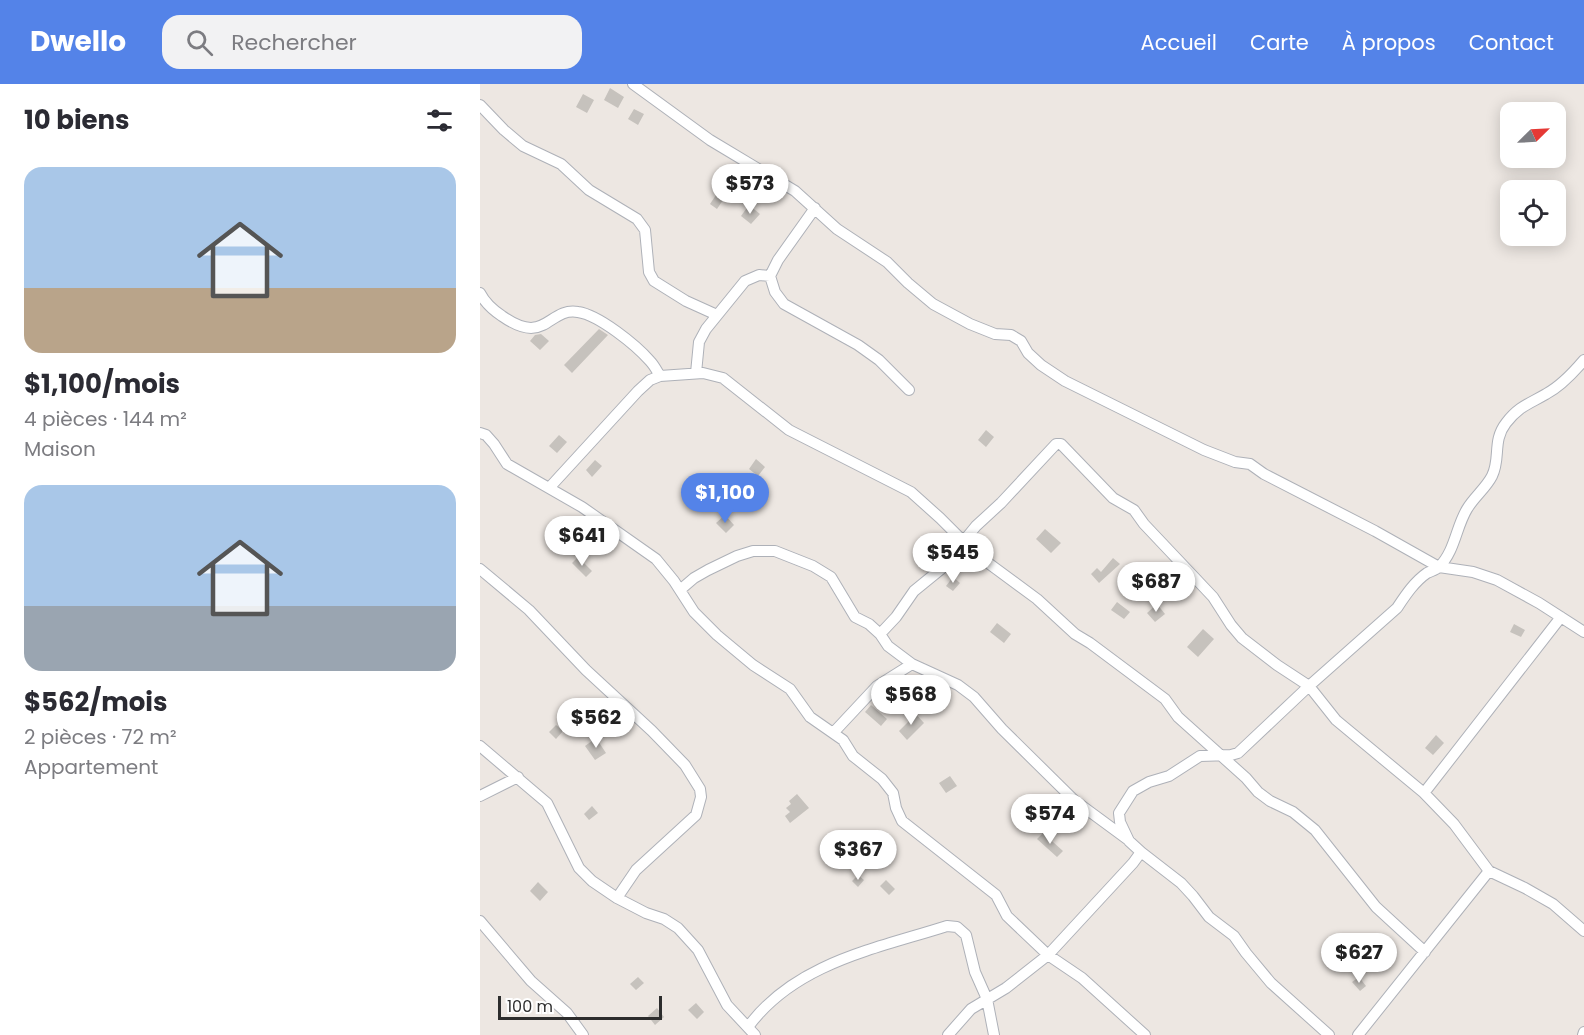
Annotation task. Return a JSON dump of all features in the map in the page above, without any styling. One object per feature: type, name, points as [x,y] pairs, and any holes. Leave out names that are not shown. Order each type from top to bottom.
[{"type":"street","points":[[633,84],[710,140],[795,191],[837,229],[887,262],[933,304],[970,324],[995,334],[1011,335],[1021,341],[1028,353],[1041,365],[1065,381],[1204,450],[1235,462],[1250,464],[1264,474],[1376,531],[1439,567],[1473,572],[1497,580],[1584,632]]},
{"type":"street","points":[[480,105],[523,146],[561,164],[589,190],[637,219],[647,236],[649,272],[654,281],[686,301],[717,315]]},
{"type":"street","points":[[815,208],[790,242],[770,276],[775,292],[784,304],[858,345],[879,360],[909,390]]},
{"type":"street","points":[[696,374],[699,342],[706,329],[745,281],[759,275],[770,276]]},
{"type":"street","points":[[480,293],[492,308],[519,327],[529,329],[550,322],[566,313],[578,312],[592,316],[633,345],[651,361],[660,376]]},
{"type":"street","points":[[1130,841],[1120,822],[1119,813],[1133,791],[1149,782],[1169,776],[1200,756],[1238,753],[1309,686],[1398,608],[1408,592],[1426,574],[1439,567],[1451,549],[1467,509],[1496,468],[1498,435],[1505,424],[1523,406],[1562,383],[1584,360]]},
{"type":"street","points":[[550,487],[650,380],[660,376],[703,373],[723,378],[789,430],[911,492],[963,542],[1037,599],[1075,634],[1165,699],[1178,717],[1258,792],[1270,801],[1293,812],[1315,830],[1376,907],[1425,952]]},
{"type":"street","points":[[480,433],[486,435],[494,444],[507,464],[582,507],[656,559],[694,612],[717,635],[753,664],[790,689],[810,717],[834,732],[843,740],[853,756],[882,779],[893,793],[902,821],[996,895],[1006,916],[1048,955],[1082,978],[1145,1035]]},
{"type":"street","points":[[880,634],[914,591],[941,569],[976,526],[1001,504],[1056,444],[1061,444],[1113,498],[1134,510],[1144,524],[1213,597],[1242,638],[1309,686],[1336,720],[1424,793],[1454,824],[1489,871],[1553,904],[1584,931]]},
{"type":"street","points":[[680,590],[694,578],[737,556],[753,551],[775,551],[813,566],[831,577],[855,617],[869,624],[888,646],[912,664],[958,685],[974,697],[1002,729],[1074,800],[1182,883],[1209,917],[1234,936],[1250,959],[1271,982],[1329,1035]]},
{"type":"street","points":[[480,569],[529,610],[586,670],[652,731],[685,765],[700,789],[701,797],[696,815],[636,870],[616,898]]},
{"type":"street","points":[[1424,793],[1561,617]]},
{"type":"street","points":[[834,732],[877,686],[912,664]]},
{"type":"street","points":[[480,746],[547,803],[579,868],[592,881],[616,898],[664,919],[678,928],[698,950],[727,1005],[751,1031],[769,1002],[801,978],[828,964],[947,926],[957,927],[966,935],[975,972],[987,999],[994,1035]]},
{"type":"street","points":[[480,796],[518,777]]},
{"type":"street","points":[[948,1035],[962,1017],[1006,988],[1048,955],[1141,852]]},
{"type":"street","points":[[1358,1035],[1489,871]]},
{"type":"street","points":[[480,921],[531,981],[567,1013],[583,1035]]},
{"type":"building","points":[[610,88],[624,97],[618,108],[604,100]]},
{"type":"building","points":[[583,94],[594,100],[587,113],[576,107]]},
{"type":"building","points":[[634,109],[644,114],[638,125],[628,119]]},
{"type":"building","points":[[720,189],[727,194],[717,209],[710,204]]},
{"type":"building","points":[[749,205],[760,214],[751,224],[741,216]]},
{"type":"building","points":[[599,329],[608,335],[572,373],[564,365]]},
{"type":"building","points":[[541,334],[549,341],[540,350],[530,341],[535,335]]},
{"type":"building","points":[[986,430],[994,437],[986,447],[978,440]]},
{"type":"building","points":[[559,435],[567,442],[557,453],[549,446]]},
{"type":"building","points":[[756,459],[765,467],[758,476],[749,469]]},
{"type":"building","points":[[595,460],[602,466],[592,477],[586,470]]},
{"type":"building","points":[[725,515],[734,525],[726,533],[716,523]]},
{"type":"building","points":[[1045,529],[1061,543],[1051,553],[1036,539]]},
{"type":"building","points":[[578,557],[592,571],[586,577],[572,563]]},
{"type":"building","points":[[1113,558],[1120,564],[1099,583],[1091,574],[1097,568],[1101,572]]},
{"type":"building","points":[[953,577],[960,583],[953,591],[946,586]]},
{"type":"building","points":[[1117,602],[1130,612],[1124,619],[1111,610]]},
{"type":"building","points":[[1157,604],[1165,614],[1155,622],[1147,613]]},
{"type":"building","points":[[997,623],[1011,634],[1004,643],[990,632]]},
{"type":"building","points":[[1514,624],[1525,630],[1521,637],[1510,632]]},
{"type":"building","points":[[1203,629],[1214,639],[1198,657],[1187,647]]},
{"type":"building","points":[[871,705],[887,719],[881,726],[865,712]]},
{"type":"building","points":[[582,710],[591,717],[584,726],[575,719]]},
{"type":"building","points":[[914,712],[924,723],[907,740],[899,731]]},
{"type":"building","points":[[556,725],[563,731],[556,739],[549,732]]},
{"type":"building","points":[[1436,735],[1444,743],[1433,755],[1425,748]]},
{"type":"building","points":[[596,738],[606,753],[595,760],[585,746]]},
{"type":"building","points":[[950,776],[957,786],[946,793],[939,783]]},
{"type":"building","points":[[797,794],[809,808],[790,823],[785,816],[790,812],[786,808],[791,804],[789,801]]},
{"type":"building","points":[[592,806],[598,813],[589,820],[584,814]]},
{"type":"building","points":[[1043,833],[1063,851],[1057,857],[1037,839]]},
{"type":"building","points":[[858,875],[864,880],[858,887],[852,881]]},
{"type":"building","points":[[886,880],[895,889],[889,895],[880,886]]},
{"type":"building","points":[[538,882],[548,892],[540,901],[530,891]]},
{"type":"building","points":[[638,977],[644,983],[636,990],[630,984]]},
{"type":"building","points":[[1359,977],[1366,986],[1360,991],[1352,982]]},
{"type":"building","points":[[696,1003],[704,1012],[697,1019],[688,1010]]},
{"type":"building","points":[[657,1008],[664,1017],[655,1025],[648,1016]]}]
